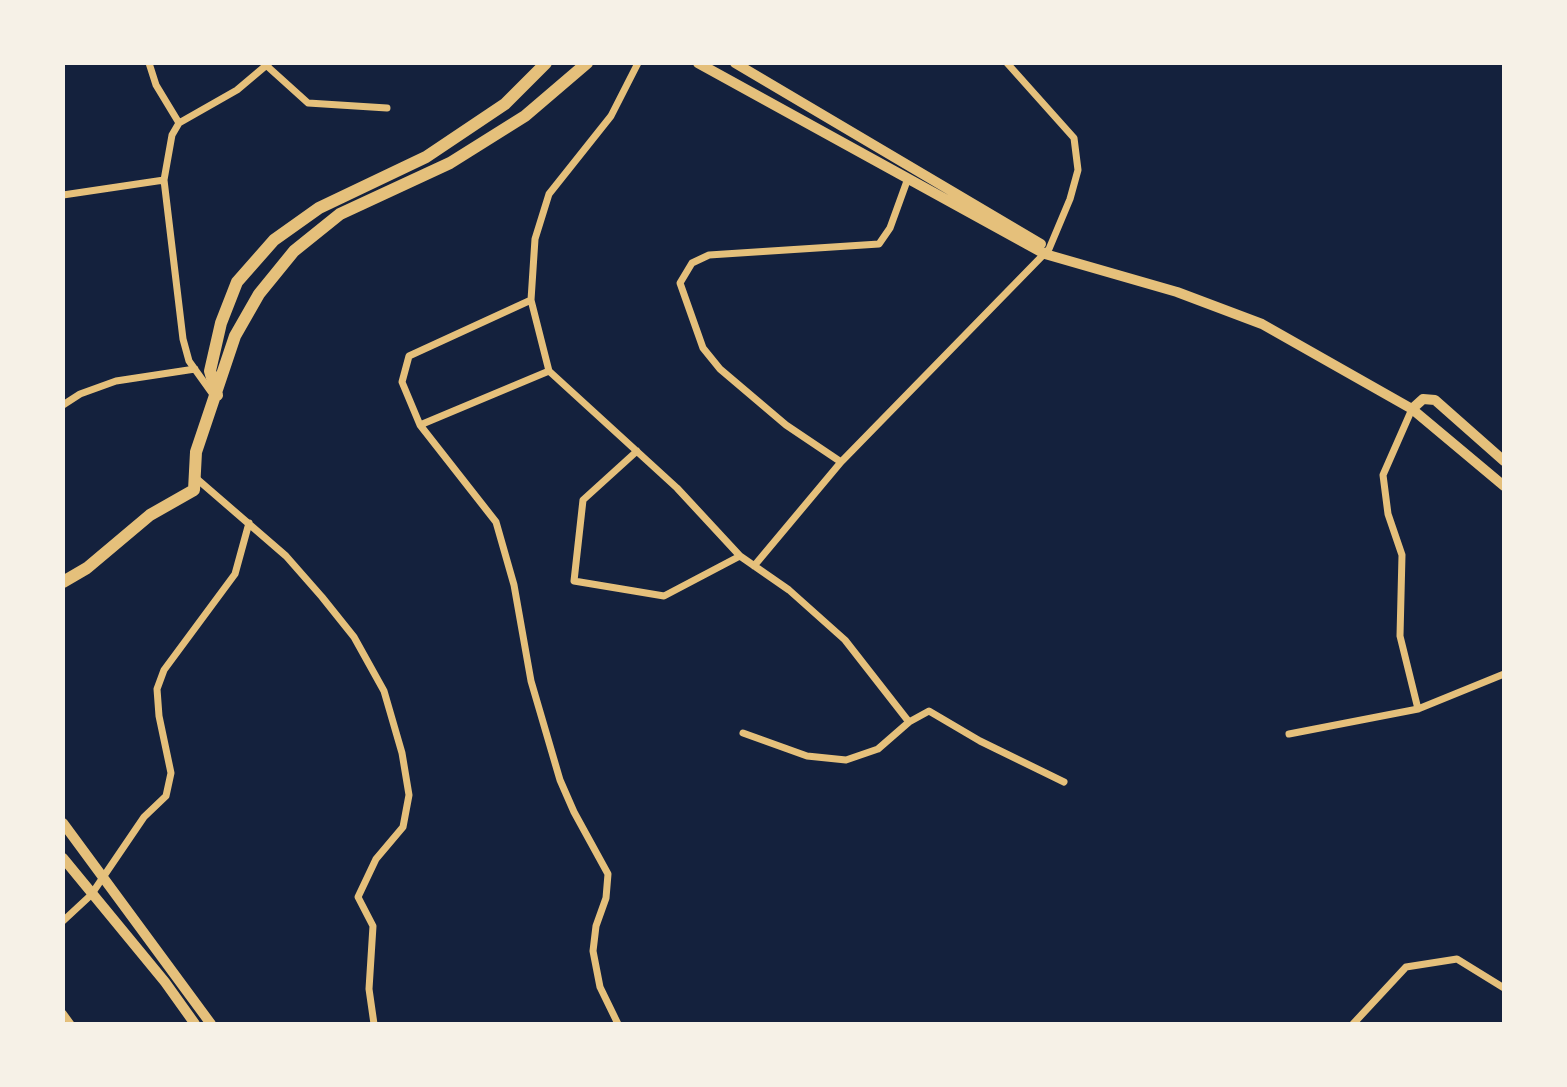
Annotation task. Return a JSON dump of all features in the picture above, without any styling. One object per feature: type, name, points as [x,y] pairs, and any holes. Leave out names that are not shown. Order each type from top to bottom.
[{"type":"main road","points":[[216,396],[210,371],[221,323],[237,282],[274,240],[319,208],[426,157],[505,104],[546,63]]},
{"type":"main road","points":[[63,582],[87,568],[150,515],[194,490],[197,479],[197,452],[235,336],[259,294],[294,251],[340,214],[450,163],[525,116],[587,63]]},
{"type":"main road","points":[[698,63],[907,181],[1047,251],[1177,292],[1262,324],[1412,409],[1504,486]]},
{"type":"main road","points":[[735,63],[1047,251]]},
{"type":"main road","points":[[1412,409],[1423,399],[1435,400],[1504,461]]},
{"type":"street","points":[[149,63],[156,85],[179,123]]},
{"type":"street","points":[[638,63],[611,116],[549,194],[535,239],[531,300],[549,371],[677,488],[740,556],[789,590],[845,640],[909,722]]},
{"type":"street","points":[[754,566],[841,462],[1047,251],[1070,199],[1078,170],[1074,138],[1007,63]]},
{"type":"street","points":[[216,396],[189,361],[179,321],[164,180],[172,135],[179,123],[237,90],[268,64],[308,103],[387,108]]},
{"type":"street","points":[[63,195],[164,180]]},
{"type":"street","points":[[841,462],[786,425],[720,369],[702,348],[680,283],[692,263],[709,255],[879,244],[890,228],[907,181]]},
{"type":"street","points":[[531,300],[409,356],[402,382],[420,425],[496,522],[514,585],[531,681],[560,780],[608,874],[606,898],[596,926],[593,951],[600,988],[618,1024]]},
{"type":"street","points":[[63,405],[80,394],[116,381],[195,369]]},
{"type":"street","points":[[420,425],[549,371]]},
{"type":"street","points":[[1412,409],[1383,475],[1388,514],[1402,555],[1401,636],[1418,709]]},
{"type":"street","points":[[637,451],[583,500],[574,581],[664,596],[740,556]]},
{"type":"street","points":[[197,479],[286,556],[354,637],[384,691],[402,753],[409,795],[403,827],[376,859],[358,897],[373,926],[369,989],[374,1024]]},
{"type":"street","points":[[63,921],[91,895],[145,817],[166,796],[171,773],[159,716],[157,689],[164,670],[235,574],[249,523]]},
{"type":"street","points":[[1289,734],[1418,709],[1504,674]]},
{"type":"street","points":[[743,733],[807,756],[846,760],[878,749],[909,722],[929,710],[980,741],[1064,782]]},
{"type":"street","points":[[63,823],[211,1024]]},
{"type":"street","points":[[63,858],[165,982],[195,1024]]},
{"type":"street","points":[[1353,1024],[1406,967],[1457,959],[1504,988]]},
{"type":"street","points":[[63,1013],[71,1024]]}]
